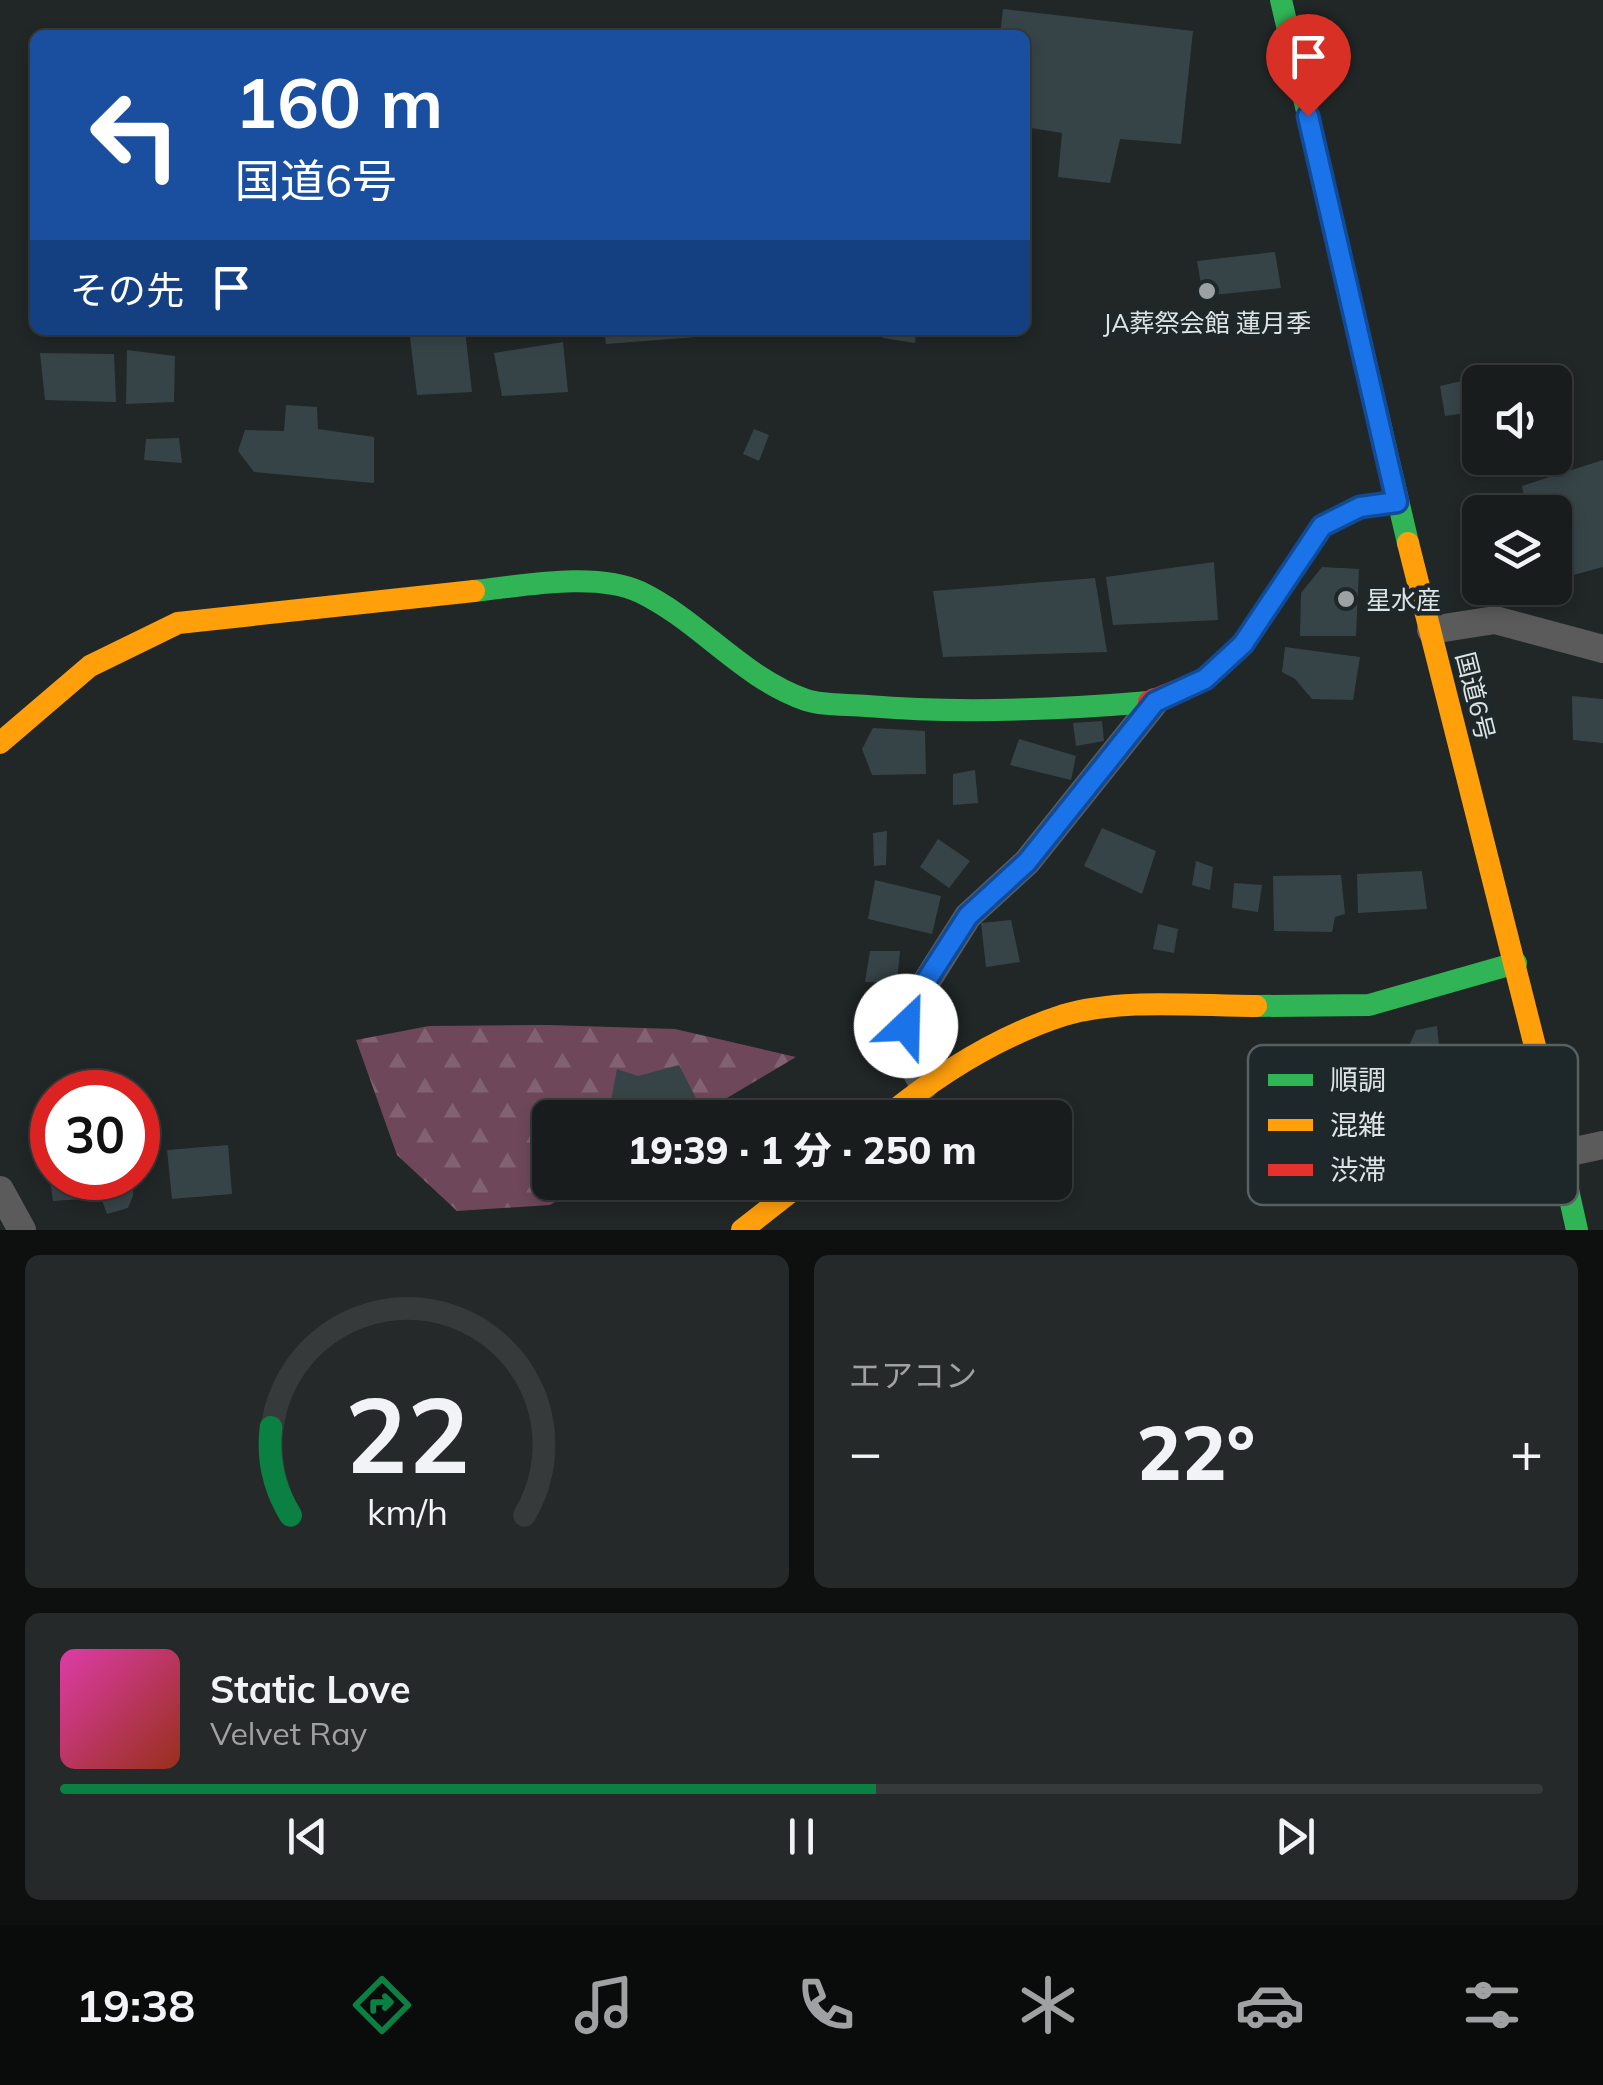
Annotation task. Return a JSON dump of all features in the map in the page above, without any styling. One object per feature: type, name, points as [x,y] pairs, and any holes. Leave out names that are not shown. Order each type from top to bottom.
[{"type":"main road","name":"国道6号","points":[[1281,0],[1397,502],[1535,1045]]},
{"type":"main road","points":[[0,743],[90,666],[178,624],[537,584],[594,582],[638,591],[770,684],[809,701],[888,708],[1044,711],[1155,702],[1205,679],[1243,644],[1322,526],[1360,507],[1397,502]]},
{"type":"main road","points":[[907,1100],[994,1046],[1066,1015],[1113,1007],[1369,1006],[1516,963]]},
{"type":"main road","points":[[742,1230],[780,1200]]},
{"type":"main road","name":"国道6号","points":[[1572,1205],[1578,1230]]},
{"type":"street","points":[[1431,630],[1495,620],[1603,649]]},
{"type":"street","points":[[924,1086],[902,1046],[910,1006],[968,916],[1027,862],[1155,702]]},
{"type":"street","points":[[1578,1150],[1603,1145]]},
{"type":"street","points":[[0,1190],[22,1230]]},
{"type":"green space","points":[[429,1026],[675,1029],[796,1057],[724,1100],[532,1100],[532,1200],[558,1200],[550,1205],[457,1211],[397,1155],[356,1040]]},
{"type":"building","points":[[1003,9],[1193,31],[1181,144],[1120,139],[1110,183],[1058,177],[1062,133],[1030,128],[1030,30],[1001,30]]},
{"type":"building","points":[[1275,252],[1281,288],[1203,296],[1197,261]]},
{"type":"building","points":[[410,335],[466,335],[472,392],[417,395]]},
{"type":"building","points":[[605,335],[722,335],[606,344]]},
{"type":"building","points":[[883,335],[916,335],[915,343],[883,338]]},
{"type":"building","points":[[563,342],[568,392],[502,396],[494,353]]},
{"type":"building","points":[[127,350],[175,356],[174,402],[126,404]]},
{"type":"building","points":[[40,353],[114,354],[116,402],[45,400]]},
{"type":"building","points":[[1462,381],[1462,414],[1445,416],[1440,386]]},
{"type":"building","points":[[286,405],[317,407],[318,429],[374,437],[374,483],[254,472],[238,451],[245,430],[284,431]]},
{"type":"building","points":[[754,429],[769,435],[759,461],[743,454]]},
{"type":"building","points":[[179,438],[182,463],[144,460],[146,439]]},
{"type":"building","points":[[1603,460],[1603,567],[1572,575],[1572,495],[1524,495],[1522,486],[1556,475],[1572,475],[1572,470]]},
{"type":"building","points":[[1214,562],[1218,620],[1113,625],[1106,577]]},
{"type":"building","points":[[1322,567],[1359,569],[1356,636],[1300,636],[1301,593]]},
{"type":"building","points":[[1095,578],[1107,652],[943,657],[933,591]]},
{"type":"building","points":[[1285,647],[1360,657],[1353,700],[1312,699],[1295,679],[1282,672]]},
{"type":"building","points":[[1572,696],[1603,699],[1603,743],[1573,740]]},
{"type":"building","points":[[1102,721],[1104,741],[1076,746],[1073,723]]},
{"type":"building","points":[[873,728],[925,731],[926,774],[872,775],[862,749]]},
{"type":"building","points":[[1019,739],[1076,756],[1071,780],[1010,765]]},
{"type":"building","points":[[975,770],[978,803],[953,805],[953,774]]},
{"type":"building","points":[[1102,828],[1156,851],[1142,894],[1084,866]]},
{"type":"building","points":[[887,831],[886,865],[874,866],[873,833]]},
{"type":"building","points":[[938,839],[970,861],[949,888],[920,867]]},
{"type":"building","points":[[1196,861],[1213,867],[1210,890],[1192,885]]},
{"type":"building","points":[[1422,871],[1427,909],[1358,913],[1357,874]]},
{"type":"building","points":[[1341,875],[1345,914],[1335,917],[1332,932],[1274,931],[1273,876]]},
{"type":"building","points":[[875,880],[941,896],[932,934],[868,919]]},
{"type":"building","points":[[1234,883],[1262,885],[1258,912],[1232,908]]},
{"type":"building","points":[[1011,920],[1020,962],[986,967],[981,923]]},
{"type":"building","points":[[1158,924],[1178,929],[1174,953],[1153,949]]},
{"type":"building","points":[[870,951],[900,951],[897,983],[865,982]]},
{"type":"building","points":[[1437,1026],[1439,1045],[1409,1045],[1416,1030]]},
{"type":"building","points":[[679,1065],[697,1100],[611,1100],[617,1069],[638,1076]]},
{"type":"building","points":[[228,1145],[232,1194],[172,1199],[167,1150]]},
{"type":"building","points":[[102,1200],[131,1200],[128,1208],[107,1214]]},
{"type":"traffic: fast","points":[[1281,0],[1408,543]]},
{"type":"traffic: fast","points":[[474,591],[581,581],[622,586],[662,604],[762,678],[820,703],[973,710],[1149,702]]},
{"type":"traffic: fast","points":[[1256,1006],[1369,1005],[1516,963]]},
{"type":"traffic: fast","points":[[1571,1205],[1577,1230]]},
{"type":"traffic: slow","points":[[1408,543],[1535,1045]]},
{"type":"traffic: slow","points":[[0,743],[90,666],[178,623],[474,591]]},
{"type":"traffic: slow","points":[[909,1100],[970,1058],[1064,1015],[1109,1006],[1256,1006]]},
{"type":"traffic: slow","points":[[742,1230],[780,1200]]},
{"type":"traffic: jam","points":[[1149,702],[1205,679],[1243,644],[1322,526],[1360,507],[1397,502]]},
{"type":"place","name":"JA葬祭会館 蓮月季","points":[[1207,291]]},
{"type":"place","name":"星水産","points":[[1346,599]]},
{"type":"route","points":[[906,1026],[910,1006],[968,916],[1027,862],[1155,702],[1205,679],[1243,644],[1322,526],[1360,507],[1397,502],[1308,116]]}]
